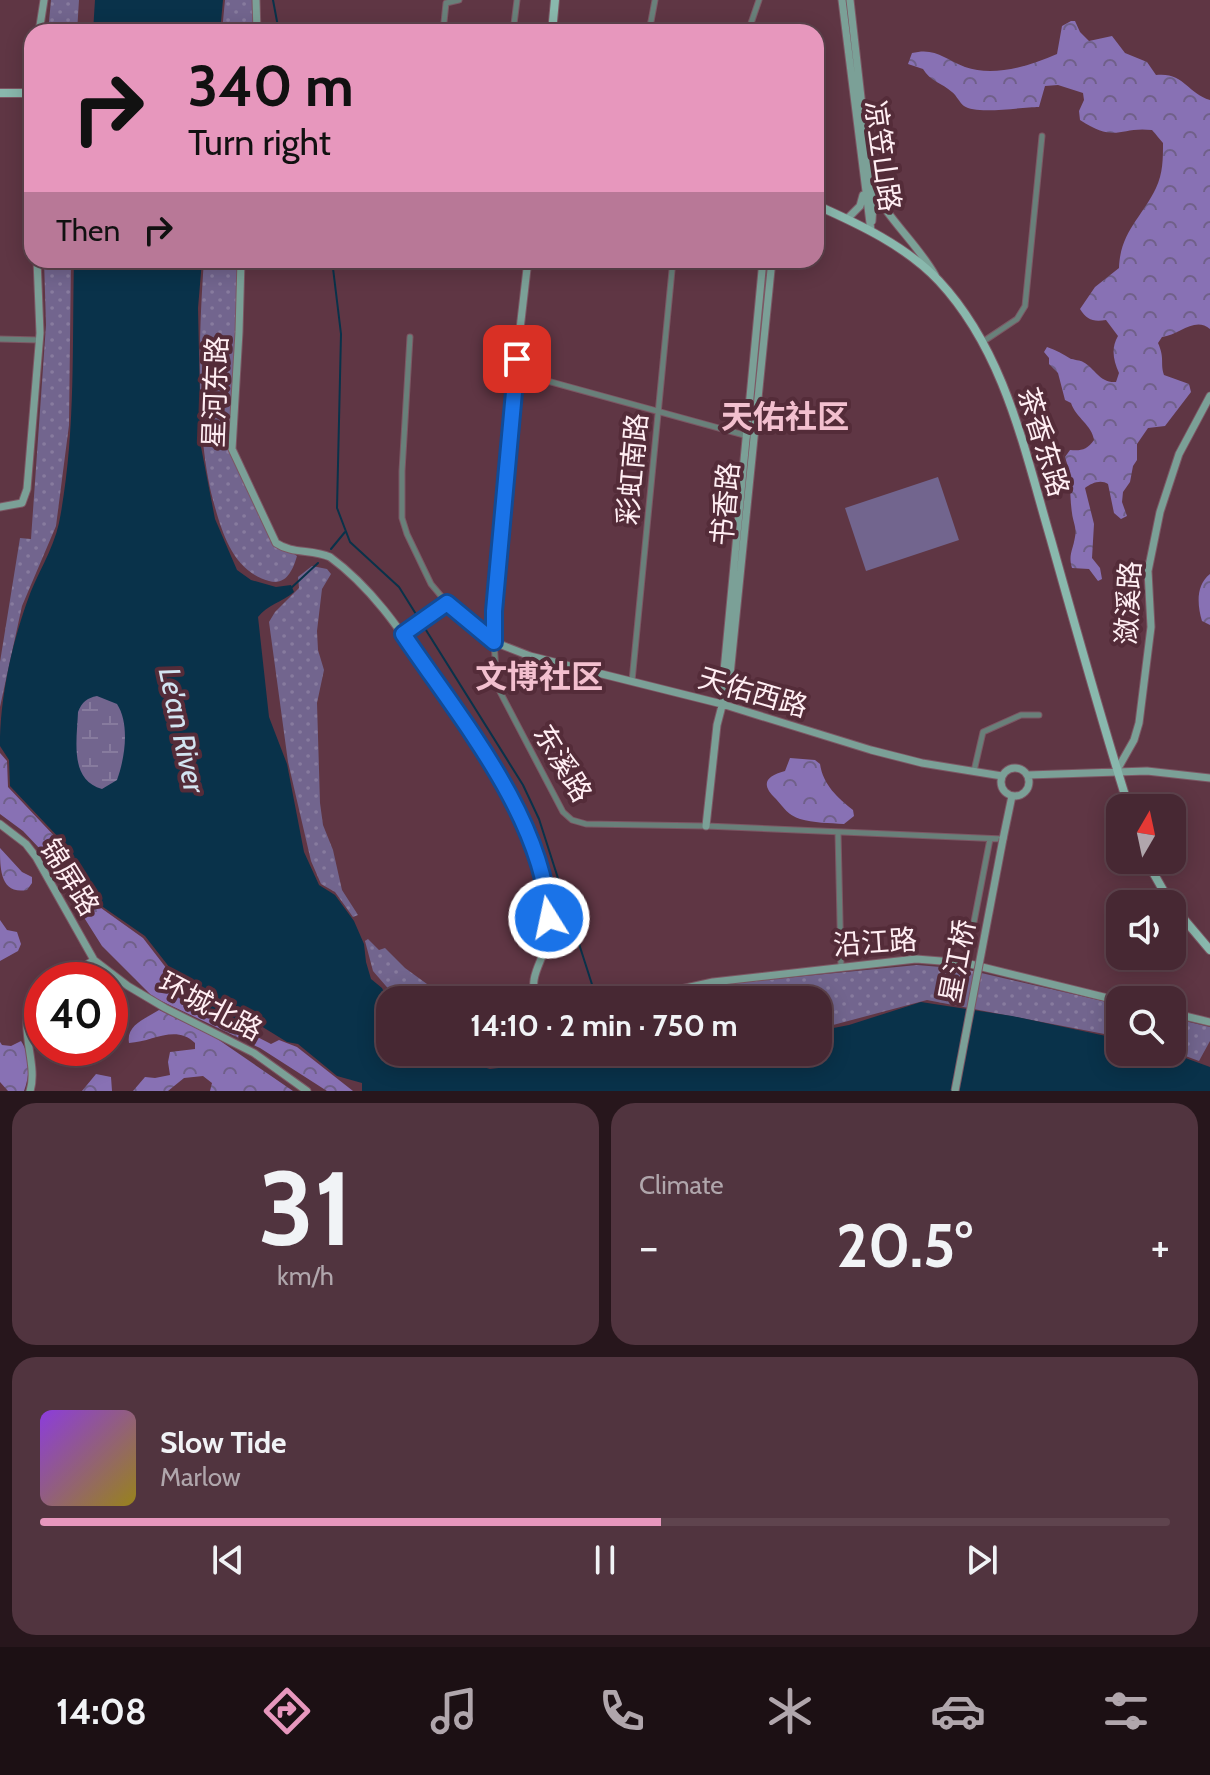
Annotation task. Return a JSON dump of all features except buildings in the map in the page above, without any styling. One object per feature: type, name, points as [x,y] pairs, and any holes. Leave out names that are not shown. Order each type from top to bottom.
[{"type":"main road","points":[[553,24],[555,0]]},
{"type":"main road","points":[[0,93],[24,93]]},
{"type":"main road","name":"茶香东路","points":[[824,209],[871,231],[938,280],[984,341],[1015,418],[1125,794]]},
{"type":"main road","points":[[1186,921],[1210,950]]},
{"type":"street","points":[[40,24],[44,0]]},
{"type":"street","points":[[256,0],[257,24]]},
{"type":"street","points":[[444,24],[446,3],[459,0]]},
{"type":"street","points":[[514,24],[517,0]]},
{"type":"street","points":[[650,24],[655,0]]},
{"type":"street","points":[[751,24],[759,0]]},
{"type":"street","name":"凉笠山路","points":[[842,0],[867,184]]},
{"type":"street","name":"凉笠山路","points":[[850,0],[871,231]]},
{"type":"street","points":[[984,341],[1017,319],[1025,306],[1042,136]]},
{"type":"street","points":[[847,219],[860,206],[867,184]]},
{"type":"street","points":[[867,184],[938,280]]},
{"type":"street","points":[[0,507],[15,506],[26,497],[39,340],[37,268]]},
{"type":"street","name":"星河东路","points":[[241,268],[231,434],[235,460],[276,543],[330,557],[388,612],[403,634]]},
{"type":"street","points":[[494,642],[494,611],[515,372],[527,268]]},
{"type":"street","name":"彩虹南路","points":[[632,682],[672,268]]},
{"type":"street","name":"书香路","points":[[706,826],[722,704],[762,268]]},
{"type":"street","name":"书香路","points":[[749,436],[771,268]]},
{"type":"street","points":[[410,337],[402,518],[431,584],[447,603],[494,642]]},
{"type":"street","points":[[0,339],[39,340]]},
{"type":"street","points":[[515,372],[749,436]]},
{"type":"street","name":"潋溪路","points":[[1117,770],[1134,740],[1139,723],[1151,627],[1148,571],[1160,512],[1179,454],[1210,396]]},
{"type":"street","points":[[447,603],[403,634],[503,782],[531,839],[548,899],[549,918],[547,942],[532,986]]},
{"type":"street","name":"天佑西路","points":[[494,642],[530,656],[722,704],[871,750],[1002,776]]},
{"type":"street","name":"东溪路","points":[[494,642],[497,686],[563,812],[572,820],[586,824],[1003,839]]},
{"type":"street","points":[[974,771],[983,732],[1021,715],[1039,715]]},
{"type":"street","points":[[1028,775],[1027,788],[1021,794],[1012,796],[1002,788],[1002,776],[1014,768],[1028,775],[1117,770],[1210,778]]},
{"type":"street","name":"星江桥","points":[[955,1091],[1012,796]]},
{"type":"street","name":"锦屏路","points":[[0,824],[26,844],[36,857],[94,960]]},
{"type":"street","points":[[838,832],[841,966]]},
{"type":"street","points":[[966,963],[990,839]]},
{"type":"street","name":"沿江路","points":[[695,986],[916,959],[966,963],[1106,998]]},
{"type":"street","name":"环城北路","points":[[94,960],[128,986],[165,1008],[254,1053],[307,1091]]},
{"type":"street","points":[[1186,1016],[1210,1022]]},
{"type":"street","points":[[30,1091],[31,1066]]},
{"type":"green space","points":[[51,0],[79,0],[78,24],[49,24]]},
{"type":"green space","points":[[225,0],[252,0],[253,24],[223,24]]},
{"type":"green space","points":[[1075,21],[1089,41],[1112,36],[1125,53],[1147,62],[1156,75],[1173,77],[1210,100],[1210,329],[1193,325],[1162,337],[1158,343],[1164,375],[1189,384],[1191,392],[1165,426],[1148,428],[1137,444],[1137,460],[1130,482],[1123,492],[1122,502],[1127,516],[1121,519],[1114,513],[1108,484],[1096,482],[1085,488],[1094,524],[1092,558],[1100,568],[1102,579],[1098,581],[1089,569],[1072,568],[1076,531],[1065,457],[1070,450],[1084,449],[1094,440],[1071,403],[1065,400],[1058,373],[1049,364],[1044,352],[1047,347],[1053,349],[1083,362],[1102,378],[1116,382],[1119,373],[1114,350],[1118,336],[1106,320],[1091,319],[1080,309],[1095,287],[1119,268],[1123,244],[1158,182],[1163,143],[1152,130],[1110,133],[1092,127],[1080,120],[1083,93],[1058,85],[1045,86],[1039,107],[970,109],[923,69],[908,64],[912,53],[927,52],[976,70],[1024,66],[1057,54],[1062,26]]},
{"type":"green space","points":[[44,268],[71,268],[69,425],[56,526],[22,606],[0,707],[0,662],[20,538],[31,539],[46,325]]},
{"type":"green space","points":[[204,268],[241,268],[230,449],[270,537],[297,556],[291,571],[280,581],[269,581],[246,569],[231,549],[220,525],[203,444],[200,349]]},
{"type":"green space","points":[[938,477],[959,540],[866,571],[845,508]]},
{"type":"green space","points":[[312,566],[327,569],[331,574],[322,589],[317,631],[324,670],[317,703],[320,803],[323,825],[333,850],[342,890],[358,915],[353,917],[335,892],[321,884],[311,861],[288,762],[269,622],[299,588],[298,577]]},
{"type":"green space","points":[[1210,574],[1210,625],[1202,621],[1199,602],[1200,589]]},
{"type":"green space","points":[[17,654],[125,695],[130,759],[99,818]]},
{"type":"green space","points":[[0,753],[7,761],[8,787],[59,841],[87,898],[143,938],[184,991],[216,1016],[271,1044],[279,1040],[297,1047],[353,1091],[327,1091],[260,1048],[153,997],[128,972],[128,962],[118,962],[102,946],[42,851],[23,831],[0,814]]},
{"type":"green space","points":[[790,758],[815,760],[820,764],[828,785],[853,810],[854,816],[844,824],[822,823],[800,819],[786,811],[771,794],[767,781],[785,771]]},
{"type":"green space","points":[[0,848],[22,872],[32,877],[27,890],[11,888],[3,878]]},
{"type":"green space","points":[[0,920],[7,930],[17,932],[21,944],[18,951],[0,961]]},
{"type":"green space","points":[[368,939],[379,950],[385,948],[430,986],[386,986],[373,971],[365,941]]},
{"type":"green space","points":[[917,965],[964,969],[1106,1002],[1106,1034],[927,1000],[832,1025],[832,986],[709,986]]},
{"type":"green space","points":[[159,1010],[216,1038],[293,1091],[210,1091],[212,1083],[203,1076],[184,1078],[168,1091],[133,1091],[145,1077],[170,1075],[170,1052],[195,1049],[195,1043],[172,1034],[129,1043],[133,1027]]},
{"type":"green space","points":[[1186,1021],[1210,1027],[1210,1041],[1199,1061],[1186,1056]]},
{"type":"green space","points":[[21,1041],[24,1047],[24,1066],[28,1066],[28,1072],[24,1091],[8,1091],[0,1082],[0,1042],[11,1046]]},
{"type":"green space","points":[[96,1074],[111,1077],[112,1091],[82,1091]]},
{"type":"water","points":[[95,0],[223,0],[221,24],[94,24]]},
{"type":"water","name":"Le'an River","points":[[74,268],[201,268],[198,308],[201,447],[215,519],[237,570],[251,580],[276,587],[291,585],[294,592],[258,617],[269,717],[287,764],[304,852],[319,885],[335,895],[354,921],[364,944],[371,979],[380,986],[376,986],[376,1066],[480,1066],[490,1069],[509,1066],[832,1066],[832,1028],[921,1002],[1012,1016],[1106,1036],[1106,1066],[1186,1066],[1186,1058],[1210,1067],[1210,1091],[362,1091],[362,1083],[337,1076],[298,1044],[287,1042],[261,1026],[257,1033],[216,1014],[191,995],[145,936],[90,898],[61,840],[10,786],[9,760],[0,746],[4,692],[11,655],[27,602],[59,523],[71,425]],"holes":[[[97,696],[117,704],[124,721],[125,741],[117,780],[102,789],[91,784],[80,768],[76,746],[78,712],[85,701]]]},
{"type":"waterway","points":[[273,0],[278,24]]},
{"type":"waterway","points":[[333,268],[341,334],[337,508],[350,542],[399,587],[523,785],[539,819],[593,986]]},
{"type":"waterway","points":[[331,549],[345,532]]},
{"type":"waterway","points":[[290,589],[318,563]]},
{"type":"district","name":"天佑社区","points":[[785,416]]},
{"type":"district","name":"文博社区","points":[[539,676]]},
{"type":"route","points":[[517,359],[494,611],[494,642],[447,603],[403,634],[503,782],[531,839],[548,899],[549,918]]}]
